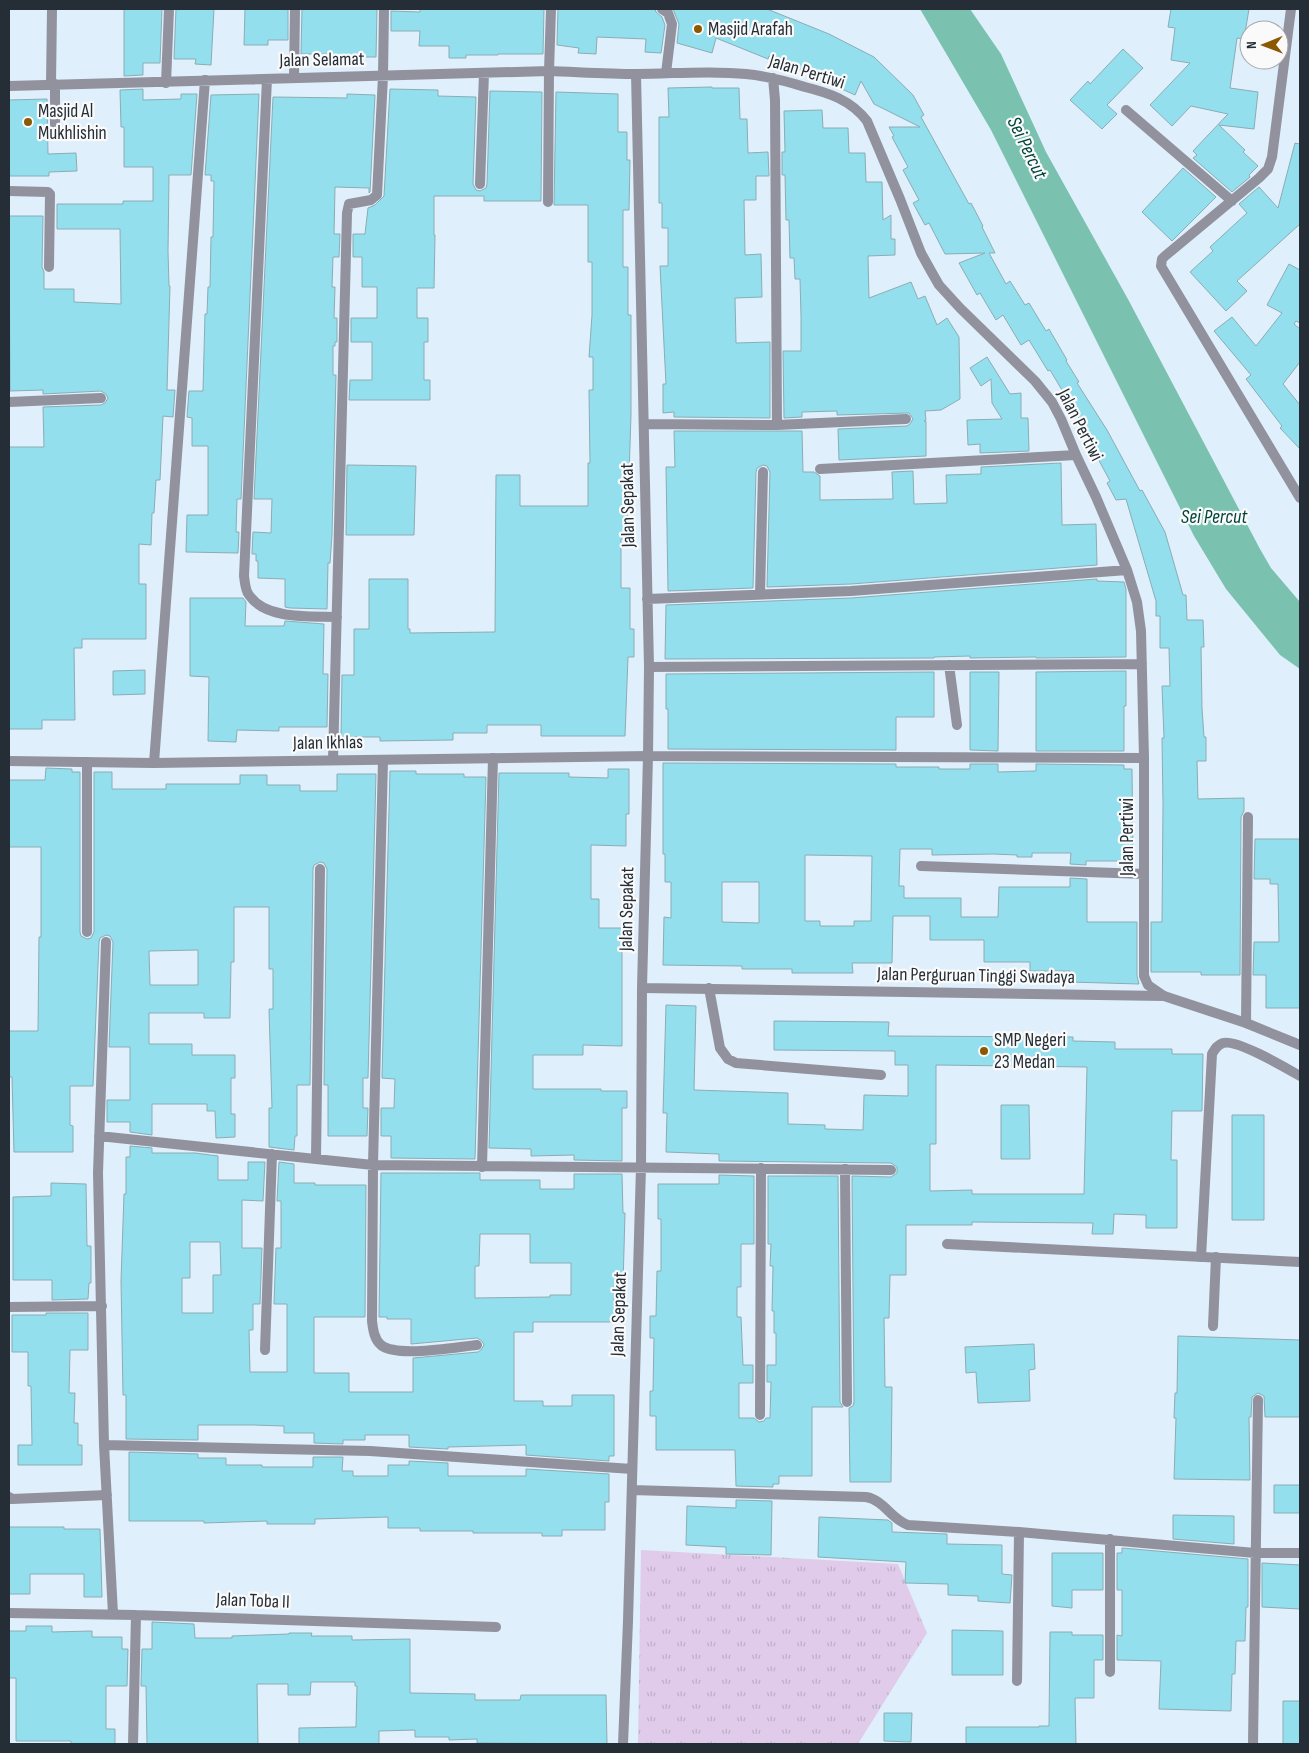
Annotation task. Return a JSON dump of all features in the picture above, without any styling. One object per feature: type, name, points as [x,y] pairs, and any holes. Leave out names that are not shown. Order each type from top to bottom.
[{"type":"street","points":[[52,9],[55,133]]},
{"type":"street","points":[[166,82],[169,9]]},
{"type":"street","points":[[294,78],[295,9]]},
{"type":"street","points":[[333,760],[347,213],[349,204],[370,200],[376,195],[383,76],[384,9]]},
{"type":"street","points":[[548,202],[548,71],[551,9]]},
{"type":"street","points":[[662,9],[668,13],[672,24],[666,74]]},
{"type":"street","points":[[1291,9],[1270,163],[1264,173],[1165,256],[1161,266],[1300,498]]},
{"type":"street","name":"Jalan Selamat","points":[[9,86],[548,71],[636,74]]},
{"type":"street","name":"Jalan Pertiwi","points":[[636,74],[729,72],[773,78],[837,97],[860,112],[867,121],[921,253],[940,285],[960,308],[1035,381],[1052,402],[1127,570],[1140,616],[1144,758],[1144,976],[1148,985],[1164,996]]},
{"type":"street","points":[[480,184],[484,73]]},
{"type":"street","name":"Jalan Sepakat","points":[[623,1744],[641,1167],[642,988],[649,667],[636,74]]},
{"type":"street","points":[[267,78],[244,576],[248,594],[262,607],[276,613],[337,617]]},
{"type":"street","points":[[773,78],[775,100],[777,425]]},
{"type":"street","points":[[154,763],[205,80]]},
{"type":"street","points":[[1126,110],[1232,201]]},
{"type":"street","points":[[9,191],[48,192],[50,194],[49,267]]},
{"type":"street","points":[[9,402],[102,398]]},
{"type":"street","points":[[644,424],[777,425],[906,419]]},
{"type":"street","points":[[820,469],[1076,455]]},
{"type":"street","points":[[760,594],[763,472]]},
{"type":"street","points":[[647,599],[850,591],[1127,570]]},
{"type":"street","points":[[649,667],[1142,664]]},
{"type":"street","points":[[949,665],[957,725]]},
{"type":"street","name":"Jalan Ikhlas","points":[[9,760],[154,763],[648,756],[1144,758]]},
{"type":"street","points":[[482,1167],[493,758]]},
{"type":"street","points":[[383,760],[373,1165],[372,1321],[374,1334],[380,1345],[389,1350],[406,1352],[477,1345]]},
{"type":"street","points":[[87,762],[87,932]]},
{"type":"street","points":[[1246,1024],[1248,817]]},
{"type":"street","points":[[921,866],[1144,874]]},
{"type":"street","points":[[316,1158],[320,869]]},
{"type":"street","points":[[106,942],[98,1173],[104,1445],[113,1614]]},
{"type":"street","name":"Jalan Perguruan Tinggi Swadaya","points":[[642,988],[1164,996],[1300,1045]]},
{"type":"street","points":[[709,988],[720,1048],[728,1059],[736,1063],[881,1075]]},
{"type":"street","points":[[1201,1256],[1212,1054],[1216,1046],[1224,1042],[1238,1045],[1300,1076]]},
{"type":"street","points":[[99,1136],[373,1165],[891,1170]]},
{"type":"street","points":[[264,1350],[272,1154]]},
{"type":"street","points":[[760,1415],[761,1168]]},
{"type":"street","points":[[845,1169],[847,1402]]},
{"type":"street","points":[[947,1244],[1300,1262]]},
{"type":"street","points":[[1213,1326],[1216,1257]]},
{"type":"street","points":[[9,1307],[102,1306]]},
{"type":"street","points":[[1253,1744],[1258,1400]]},
{"type":"street","points":[[104,1445],[370,1452],[632,1469]]},
{"type":"street","points":[[632,1490],[866,1497],[877,1500],[895,1518],[908,1525],[1110,1539],[1255,1553],[1300,1553]]},
{"type":"street","points":[[9,1497],[12,1499],[107,1495]]},
{"type":"street","points":[[1017,1681],[1019,1532]]},
{"type":"street","points":[[1110,1539],[1110,1672]]},
{"type":"street","name":"Jalan Toba II","points":[[9,1613],[136,1614],[496,1627]]},
{"type":"street","points":[[133,1744],[136,1614]]},
{"type":"green space","points":[[641,1550],[898,1564],[927,1633],[858,1744],[638,1744]]},
{"type":"water","name":"Sei Percut","points":[[920,9],[970,9],[1001,54],[1046,152],[1129,301],[1260,549],[1271,568],[1300,602],[1300,669],[1280,655],[1226,589],[1194,536],[991,130]]},
{"type":"building","points":[[124,9],[162,9],[160,63],[143,63],[143,75],[124,76]]},
{"type":"building","points":[[176,9],[214,9],[211,65],[195,64],[196,59],[174,59]]},
{"type":"building","points":[[245,9],[288,9],[288,40],[268,40],[268,45],[244,45]]},
{"type":"building","points":[[302,9],[377,9],[376,57],[330,57],[330,54],[301,54]]},
{"type":"building","points":[[420,9],[544,9],[543,54],[466,55],[466,58],[449,58],[449,46],[419,46],[420,31],[391,31],[391,11],[420,12]]},
{"type":"building","points":[[558,9],[655,9],[662,17],[665,25],[661,53],[645,52],[646,39],[597,37],[596,54],[578,53],[579,48],[557,45]]},
{"type":"building","points":[[673,9],[767,9],[829,34],[874,57],[913,95],[924,115],[921,117],[983,226],[995,253],[989,253],[1006,284],[1010,281],[1025,305],[1029,303],[1046,331],[1049,329],[1079,382],[1077,383],[1107,430],[1165,532],[1183,595],[1186,595],[1187,620],[1203,620],[1204,647],[1201,647],[1202,708],[1204,737],[1206,737],[1206,761],[1197,761],[1198,799],[1244,798],[1244,811],[1241,817],[1240,975],[1201,975],[1201,972],[1151,972],[1151,922],[1162,922],[1162,738],[1164,738],[1162,686],[1170,686],[1169,648],[1160,648],[1160,616],[1156,616],[1156,601],[1126,499],[1116,500],[1107,483],[1110,481],[1089,442],[1092,440],[1050,370],[1048,371],[1029,340],[1021,345],[1003,315],[996,320],[980,293],[977,295],[959,263],[985,253],[945,254],[929,223],[925,225],[913,203],[919,200],[903,170],[908,167],[892,137],[894,136],[889,127],[920,127],[874,104],[861,81],[855,95],[769,56],[768,59],[716,38],[712,53],[677,43],[679,24]]},
{"type":"building","points":[[1171,9],[1249,9],[1247,20],[1239,20],[1239,38],[1237,38],[1230,88],[1258,92],[1254,129],[1219,125],[1245,150],[1243,152],[1258,166],[1249,175],[1250,177],[1232,192],[1193,158],[1197,155],[1193,151],[1228,114],[1191,106],[1172,126],[1150,105],[1190,63],[1171,60],[1175,28],[1168,27]]},
{"type":"building","points":[[1123,49],[1143,68],[1107,105],[1117,114],[1102,129],[1070,100],[1088,81],[1090,84]]},
{"type":"building","points":[[668,88],[739,88],[740,119],[747,119],[748,153],[768,152],[769,176],[756,176],[756,200],[744,200],[745,255],[761,254],[762,297],[735,298],[736,343],[770,342],[770,418],[674,417],[674,412],[663,413],[663,384],[666,384],[660,266],[668,266],[668,228],[662,228],[662,203],[659,203],[659,117],[669,117]]},
{"type":"building","points":[[143,89],[143,100],[181,99],[181,94],[197,94],[191,175],[169,175],[168,251],[170,286],[167,390],[175,390],[173,417],[163,416],[160,480],[156,480],[151,545],[139,544],[139,584],[146,584],[146,639],[82,639],[82,648],[74,648],[75,720],[42,720],[42,729],[9,729],[9,447],[44,447],[43,407],[101,405],[108,398],[101,391],[43,394],[43,390],[10,391],[9,216],[43,216],[42,267],[44,272],[44,289],[74,289],[74,302],[121,304],[120,229],[57,229],[57,204],[123,204],[123,201],[153,201],[153,167],[124,167],[124,127],[121,127],[120,90]]},
{"type":"building","points":[[390,89],[438,90],[438,96],[476,97],[473,184],[476,190],[480,191],[486,188],[487,184],[490,91],[542,92],[541,201],[484,201],[484,196],[434,196],[434,288],[417,288],[417,318],[428,318],[428,342],[424,342],[424,380],[430,380],[430,400],[349,400],[350,380],[372,380],[372,342],[351,342],[351,318],[377,318],[377,287],[362,287],[362,257],[353,257],[353,234],[365,234],[368,208],[375,205],[384,196]]},
{"type":"building","points":[[556,92],[618,94],[618,132],[627,132],[627,160],[630,160],[629,210],[623,210],[623,267],[628,267],[628,315],[631,315],[631,414],[627,539],[621,539],[621,588],[630,588],[630,629],[634,629],[634,657],[628,657],[625,736],[541,736],[541,725],[487,725],[487,733],[453,733],[453,740],[380,741],[380,737],[341,737],[342,675],[354,675],[354,629],[369,629],[369,579],[408,579],[408,629],[410,629],[410,633],[495,632],[496,475],[520,475],[520,506],[588,506],[588,463],[590,463],[589,390],[593,390],[593,357],[589,357],[592,315],[592,262],[588,262],[588,205],[554,205]]},
{"type":"building","points":[[259,94],[241,499],[237,499],[236,532],[239,532],[238,553],[186,552],[187,515],[208,515],[208,446],[192,446],[192,418],[187,417],[189,391],[203,391],[205,314],[207,314],[208,287],[210,287],[211,237],[213,237],[214,181],[211,181],[211,175],[205,175],[211,95]]},
{"type":"building","points":[[347,94],[375,95],[370,192],[369,188],[335,187],[334,234],[340,234],[339,257],[333,257],[332,287],[335,287],[334,318],[337,318],[337,342],[333,346],[333,375],[336,375],[332,535],[330,563],[328,563],[327,609],[290,608],[285,607],[285,579],[258,578],[258,561],[256,561],[256,554],[252,554],[253,532],[271,533],[272,499],[254,499],[273,97],[347,98]]},
{"type":"building","points":[[47,99],[48,154],[76,153],[77,171],[49,172],[49,176],[9,176],[9,100]]},
{"type":"building","points":[[822,110],[823,128],[848,128],[849,153],[865,153],[866,182],[882,182],[883,220],[891,215],[891,239],[895,239],[895,255],[868,256],[869,298],[911,282],[918,299],[925,296],[937,325],[947,318],[959,337],[960,399],[941,410],[925,411],[926,456],[839,460],[838,429],[907,426],[913,419],[909,413],[837,415],[837,411],[802,412],[802,417],[784,418],[783,351],[801,351],[801,316],[800,279],[795,279],[794,258],[790,258],[789,220],[786,220],[785,175],[782,175],[782,152],[785,152],[784,111]]},
{"type":"building","points":[[1295,143],[1300,144],[1300,224],[1237,281],[1247,291],[1226,311],[1190,272],[1213,251],[1210,247],[1247,213],[1239,204],[1259,187],[1278,208]]},
{"type":"building","points":[[1183,168],[1216,197],[1172,241],[1142,212]]},
{"type":"building","points":[[1289,264],[1300,270],[1300,323],[1296,321],[1294,324],[1300,329],[1300,362],[1283,384],[1300,405],[1300,449],[1280,428],[1282,426],[1246,379],[1251,375],[1214,331],[1232,317],[1256,346],[1282,313],[1267,305]]},
{"type":"building","points":[[987,357],[1010,394],[1021,393],[1021,418],[1028,418],[1029,451],[980,453],[980,444],[968,445],[967,420],[1002,419],[992,403],[991,379],[981,386],[970,368]]},
{"type":"building","points":[[674,431],[802,431],[803,472],[814,472],[820,476],[820,500],[893,499],[892,472],[913,471],[914,504],[947,503],[946,475],[981,474],[981,467],[1061,463],[1062,525],[1096,524],[1097,565],[851,584],[767,587],[770,472],[767,466],[763,465],[757,468],[756,472],[753,588],[668,591],[666,467],[675,467]]},
{"type":"building","points":[[347,465],[416,466],[414,535],[346,535]]},
{"type":"building","points":[[1097,579],[1097,581],[1124,582],[1126,589],[1126,657],[970,658],[970,656],[934,658],[665,659],[666,605],[851,598]]},
{"type":"building","points":[[190,598],[243,598],[246,602],[245,626],[284,626],[285,621],[324,624],[323,674],[328,674],[327,727],[279,727],[279,731],[237,730],[236,742],[208,741],[209,677],[190,676]]},
{"type":"building","points":[[145,670],[145,694],[113,695],[113,671]]},
{"type":"building","points":[[1126,671],[1124,751],[1036,751],[1036,672]]},
{"type":"building","points":[[934,672],[934,717],[896,717],[896,750],[668,749],[666,674]]},
{"type":"building","points":[[970,672],[999,672],[998,751],[970,750]]},
{"type":"building","points":[[663,763],[896,764],[896,767],[939,767],[939,769],[970,769],[970,764],[998,764],[998,772],[1036,771],[1036,764],[1124,765],[1124,769],[1132,769],[1133,861],[1086,861],[1086,865],[1070,864],[1071,853],[1032,853],[1032,857],[1017,857],[1017,855],[993,854],[932,855],[932,849],[900,849],[899,886],[904,886],[904,898],[961,898],[961,917],[998,917],[999,887],[1070,887],[1070,878],[1087,879],[1087,922],[1137,922],[1137,976],[1139,984],[1070,982],[1070,971],[1030,971],[1030,962],[984,962],[984,940],[930,940],[930,916],[893,916],[892,963],[852,963],[853,973],[792,973],[792,969],[742,969],[742,966],[663,965],[664,917],[671,918],[671,882],[665,882],[665,854],[663,854]],"holes":[[[805,855],[872,856],[871,921],[854,921],[854,926],[820,926],[820,921],[805,921]],[[722,882],[759,882],[759,923],[722,922]]]},
{"type":"building","points":[[46,768],[72,769],[72,772],[80,772],[80,932],[81,936],[87,939],[91,938],[94,932],[94,772],[112,772],[112,789],[166,789],[166,784],[240,784],[240,775],[267,775],[267,785],[300,785],[300,791],[337,791],[337,774],[376,774],[368,1078],[363,1078],[363,1108],[368,1108],[367,1136],[328,1136],[328,1085],[324,1085],[327,869],[324,863],[320,862],[314,865],[313,869],[310,1085],[297,1085],[297,1136],[295,1136],[294,1150],[269,1147],[269,1108],[272,1108],[269,1009],[273,1009],[273,969],[269,969],[269,907],[234,907],[234,962],[231,962],[230,1018],[204,1018],[204,1013],[149,1013],[149,1044],[192,1044],[192,1055],[235,1055],[235,1078],[231,1078],[231,1114],[235,1114],[235,1137],[216,1138],[215,1111],[207,1111],[207,1104],[152,1104],[152,1135],[130,1132],[130,1122],[107,1122],[107,1100],[130,1100],[130,1047],[109,1047],[113,942],[110,936],[106,935],[100,938],[99,942],[93,1086],[70,1086],[70,1125],[73,1126],[73,1152],[14,1152],[12,1077],[9,1077],[9,1031],[38,1031],[41,847],[9,847],[9,780],[45,780]],"holes":[[[198,950],[198,985],[150,985],[149,951]]]},
{"type":"building","points":[[608,769],[629,769],[629,814],[626,814],[626,846],[591,845],[591,899],[599,899],[599,928],[622,928],[622,1046],[583,1045],[583,1055],[533,1055],[533,1089],[627,1091],[627,1108],[622,1108],[622,1161],[574,1160],[574,1155],[531,1156],[531,1149],[489,1148],[499,773],[569,773],[569,777],[608,778]]},
{"type":"building","points":[[390,771],[416,771],[416,774],[464,774],[464,777],[486,777],[475,1159],[391,1158],[391,1136],[381,1136],[381,1108],[394,1108],[395,1079],[382,1078]]},
{"type":"building","points":[[1255,839],[1300,839],[1300,1008],[1266,1008],[1266,975],[1253,975],[1254,942],[1279,942],[1278,884],[1270,884],[1270,879],[1254,879]]},
{"type":"building","points":[[666,1005],[696,1006],[694,1090],[788,1093],[788,1124],[825,1125],[825,1129],[863,1130],[864,1095],[908,1096],[908,1065],[895,1065],[895,1051],[774,1050],[774,1021],[889,1022],[888,1036],[1073,1037],[1073,1041],[1115,1042],[1115,1049],[1172,1049],[1172,1054],[1203,1054],[1202,1111],[1172,1111],[1171,1160],[1177,1160],[1177,1228],[1146,1228],[1146,1215],[1114,1214],[1113,1234],[1092,1234],[1093,1223],[972,1222],[972,1225],[906,1225],[906,1275],[890,1275],[889,1318],[884,1318],[885,1387],[892,1387],[891,1482],[850,1482],[849,1408],[853,1406],[854,1402],[852,1176],[891,1177],[897,1173],[897,1167],[891,1163],[719,1161],[719,1154],[666,1152],[667,1113],[663,1113]],"holes":[[[936,1065],[1087,1067],[1084,1194],[972,1194],[972,1190],[930,1191],[930,1144],[936,1144]]]},
{"type":"building","points":[[1001,1105],[1029,1105],[1030,1159],[1001,1159]]},
{"type":"building","points":[[1232,1115],[1264,1115],[1264,1220],[1232,1220]]},
{"type":"building","points":[[130,1146],[152,1148],[152,1153],[195,1153],[218,1156],[218,1180],[248,1180],[248,1162],[265,1162],[263,1201],[242,1200],[242,1248],[262,1248],[260,1304],[253,1304],[253,1330],[249,1330],[250,1372],[287,1372],[287,1304],[274,1304],[276,1248],[281,1248],[281,1201],[277,1201],[279,1162],[294,1164],[294,1183],[366,1185],[365,1317],[314,1317],[314,1373],[349,1373],[349,1392],[413,1392],[413,1358],[478,1352],[484,1345],[477,1338],[411,1344],[411,1319],[379,1317],[381,1173],[480,1173],[480,1180],[540,1180],[540,1189],[574,1189],[574,1174],[622,1174],[623,1213],[625,1213],[623,1286],[614,1286],[614,1322],[533,1322],[533,1332],[514,1332],[514,1401],[543,1401],[543,1406],[572,1406],[572,1395],[614,1395],[614,1456],[609,1456],[609,1461],[526,1455],[526,1445],[448,1447],[448,1449],[409,1447],[409,1435],[365,1435],[365,1440],[343,1440],[343,1444],[314,1443],[314,1433],[284,1433],[284,1426],[198,1425],[198,1440],[126,1439],[126,1395],[123,1395],[121,1281],[126,1157],[130,1157]],"holes":[[[480,1234],[530,1234],[530,1263],[571,1263],[571,1295],[475,1298],[475,1266],[479,1266]],[[190,1242],[220,1242],[221,1275],[213,1275],[213,1313],[182,1313],[182,1278],[190,1278]]]},
{"type":"building","points":[[719,1175],[754,1176],[754,1244],[741,1244],[741,1287],[737,1287],[737,1317],[741,1317],[743,1365],[753,1365],[753,1383],[739,1383],[739,1418],[754,1418],[759,1422],[770,1418],[771,1382],[767,1382],[767,1365],[776,1365],[776,1333],[774,1333],[774,1311],[772,1311],[773,1266],[770,1266],[771,1244],[768,1244],[768,1176],[838,1176],[840,1402],[843,1407],[812,1407],[812,1476],[779,1476],[779,1484],[773,1484],[773,1487],[736,1486],[735,1450],[656,1450],[656,1416],[650,1416],[650,1391],[653,1391],[654,1338],[650,1338],[650,1316],[656,1316],[657,1271],[661,1271],[661,1219],[658,1219],[658,1184],[719,1184]]},
{"type":"building","points":[[51,1183],[86,1184],[87,1246],[91,1246],[91,1283],[89,1283],[88,1299],[52,1300],[52,1280],[13,1280],[13,1197],[51,1196]]},
{"type":"building","points":[[46,1313],[88,1313],[88,1350],[70,1350],[69,1393],[75,1393],[74,1423],[78,1423],[78,1445],[82,1445],[82,1465],[18,1465],[18,1445],[32,1445],[31,1386],[28,1386],[28,1352],[12,1352],[12,1315],[46,1315]]},
{"type":"building","points":[[1178,1336],[1300,1340],[1300,1417],[1265,1417],[1264,1396],[1258,1393],[1252,1397],[1251,1417],[1249,1417],[1250,1480],[1174,1479],[1176,1418],[1174,1418],[1175,1393],[1177,1393]]},
{"type":"building","points":[[1034,1344],[1035,1369],[1029,1370],[1030,1401],[978,1403],[976,1372],[966,1373],[965,1347]]},
{"type":"building","points":[[129,1452],[198,1454],[198,1458],[226,1458],[226,1465],[262,1465],[262,1467],[313,1467],[313,1457],[343,1457],[342,1471],[353,1471],[353,1476],[388,1476],[388,1465],[409,1465],[409,1461],[448,1463],[448,1476],[526,1476],[526,1469],[609,1474],[609,1502],[605,1502],[605,1530],[562,1530],[562,1536],[542,1536],[542,1533],[473,1533],[473,1531],[420,1531],[420,1528],[388,1528],[388,1517],[315,1519],[315,1524],[267,1524],[267,1521],[204,1523],[204,1521],[129,1521]]},
{"type":"building","points":[[1274,1485],[1300,1485],[1300,1513],[1274,1513]]},
{"type":"building","points":[[736,1500],[772,1501],[771,1555],[726,1554],[726,1547],[686,1545],[687,1506],[736,1508]]},
{"type":"building","points":[[1173,1515],[1234,1516],[1234,1544],[1173,1539]]},
{"type":"building","points":[[819,1517],[888,1520],[892,1523],[892,1532],[947,1534],[947,1544],[1002,1545],[1002,1574],[1012,1575],[1010,1603],[978,1601],[978,1596],[948,1595],[948,1584],[905,1583],[906,1562],[818,1557]]},
{"type":"building","points":[[9,1527],[100,1529],[102,1597],[84,1597],[84,1574],[30,1574],[30,1594],[9,1594]]},
{"type":"building","points":[[1122,1548],[1248,1559],[1248,1607],[1246,1607],[1245,1641],[1236,1641],[1235,1674],[1232,1674],[1231,1711],[1159,1709],[1161,1661],[1117,1660],[1117,1635],[1122,1636],[1122,1590],[1117,1590],[1117,1553],[1122,1553]]},
{"type":"building","points":[[1052,1553],[1103,1553],[1103,1590],[1072,1590],[1072,1608],[1052,1606]]},
{"type":"building","points":[[1262,1563],[1300,1565],[1300,1609],[1262,1607]]},
{"type":"building","points":[[152,1622],[194,1624],[195,1638],[232,1638],[232,1636],[312,1633],[311,1636],[352,1636],[352,1640],[410,1639],[410,1693],[475,1694],[475,1700],[520,1700],[521,1695],[606,1695],[607,1744],[477,1743],[477,1739],[449,1740],[449,1737],[415,1737],[415,1730],[379,1731],[379,1744],[299,1744],[299,1728],[356,1727],[357,1686],[355,1686],[355,1682],[311,1682],[310,1695],[288,1695],[288,1684],[257,1684],[258,1744],[147,1744],[146,1686],[141,1686],[142,1649],[152,1649]]},
{"type":"building","points":[[26,1626],[52,1626],[52,1632],[92,1631],[92,1637],[122,1637],[122,1649],[128,1649],[127,1686],[106,1686],[106,1729],[115,1729],[115,1744],[71,1744],[71,1741],[16,1741],[16,1678],[9,1678],[9,1631],[26,1631]]},
{"type":"building","points":[[952,1630],[1003,1631],[1003,1675],[952,1675]]},
{"type":"building","points":[[1050,1632],[1072,1632],[1072,1635],[1103,1635],[1103,1660],[1094,1660],[1094,1698],[1075,1698],[1076,1744],[966,1744],[966,1727],[1049,1726]]},
{"type":"building","points":[[1283,1701],[1300,1701],[1300,1744],[1283,1744]]},
{"type":"building","points":[[884,1713],[912,1713],[911,1742],[884,1741]]},
{"type":"place","name":"Masjid Arafah","points":[[698,29]]},
{"type":"place","name":"Masjid Al Mukhlishin","points":[[28,122]]},
{"type":"place","name":"SMP Negeri 23 Medan","points":[[984,1051]]}]
